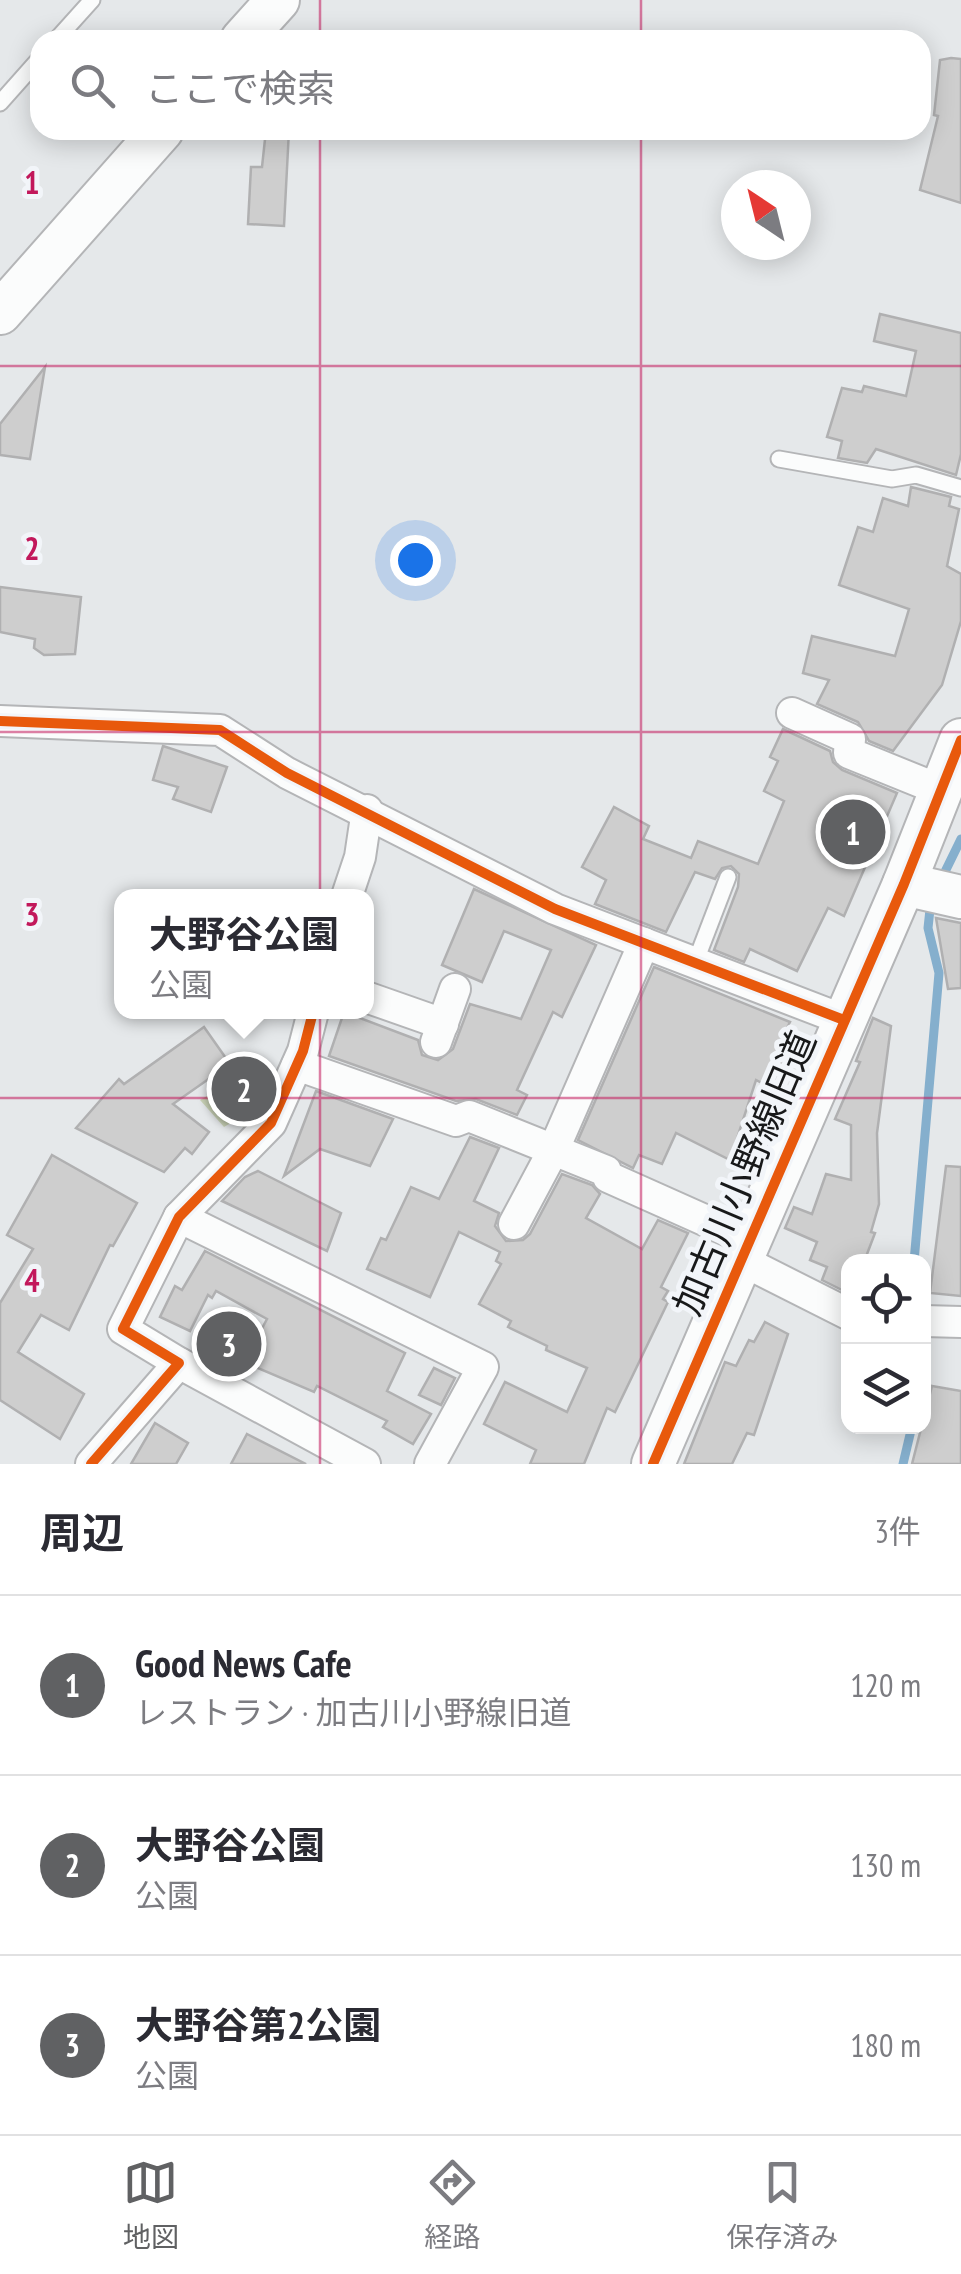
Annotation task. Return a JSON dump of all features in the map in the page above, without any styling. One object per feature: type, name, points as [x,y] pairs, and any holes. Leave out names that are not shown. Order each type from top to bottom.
[{"type":"street","points":[[251,30],[278,0]]},
{"type":"street","points":[[0,313],[153,140]]},
{"type":"street","points":[[792,714],[850,739],[849,752],[943,792]]},
{"type":"street","points":[[0,721],[220,730],[288,773],[555,909],[844,1020]]},
{"type":"street","name":"加古川小野線旧道","points":[[653,1464],[904,884],[961,740]]},
{"type":"street","points":[[349,889],[360,857],[367,810]]},
{"type":"street","points":[[904,884],[961,896]]},
{"type":"street","points":[[514,1224],[554,1149],[644,943]]},
{"type":"street","points":[[374,1002],[439,1034],[456,989]]},
{"type":"street","points":[[311,1019],[297,1065],[271,1123],[178,1217],[123,1329],[365,1464]]},
{"type":"street","points":[[297,1065],[456,1121],[469,1116],[554,1149],[745,1250],[841,1310]]},
{"type":"street","points":[[178,1217],[483,1368],[430,1464]]},
{"type":"street","points":[[931,1321],[961,1322]]},
{"type":"street","points":[[91,1464],[179,1363]]},
{"type":"lane","points":[[65,30],[92,0]]},
{"type":"lane","points":[[0,103],[30,69]]},
{"type":"lane","points":[[779,460],[892,479],[916,475],[961,488]]},
{"type":"lane","points":[[695,963],[728,876]]},
{"type":"green space","points":[[264,1063],[275,1077],[266,1101],[244,1128],[236,1120],[224,1127],[200,1100]]},
{"type":"green space","points":[[230,1312],[257,1328],[229,1375],[201,1359]]},
{"type":"building","points":[[961,59],[961,203],[920,190],[938,116],[934,115],[940,60]]},
{"type":"building","points":[[265,140],[288,140],[284,226],[248,224],[251,167],[262,167]]},
{"type":"building","points":[[880,314],[961,333],[961,454],[956,475],[876,449],[867,463],[838,458],[842,441],[827,437],[842,388],[862,392],[864,386],[906,396],[916,351],[874,341]]},
{"type":"building","points":[[45,367],[30,459],[0,455],[0,424]]},
{"type":"building","points":[[911,487],[951,497],[949,506],[959,509],[947,566],[961,574],[961,621],[942,685],[893,751],[869,741],[858,722],[817,704],[829,680],[803,673],[812,636],[895,656],[909,609],[839,585],[858,527],[873,532],[883,498],[908,506]]},
{"type":"building","points":[[0,587],[81,597],[75,654],[44,655],[34,648],[35,639],[0,632]]},
{"type":"building","points":[[783,729],[830,751],[833,762],[842,770],[897,793],[844,916],[828,908],[797,971],[750,949],[744,962],[714,950],[738,887],[739,874],[731,866],[722,868],[715,879],[695,872],[666,932],[595,904],[606,880],[582,867],[614,807],[649,826],[643,839],[691,858],[698,841],[758,864],[784,801],[764,791],[778,761],[770,757]]},
{"type":"building","points":[[163,746],[227,767],[211,812],[173,799],[178,787],[153,780]]},
{"type":"building","points":[[474,889],[596,945],[562,1017],[553,1012],[517,1090],[527,1095],[517,1115],[476,1099],[456,1101],[329,1056],[342,1019],[362,1019],[418,1040],[422,1055],[438,1060],[453,1049],[470,1004],[521,1019],[551,950],[504,931],[482,982],[442,965]]},
{"type":"building","points":[[936,918],[961,923],[961,988],[948,989]]},
{"type":"building","points":[[654,967],[790,1022],[781,1040],[791,1045],[775,1090],[756,1080],[730,1160],[676,1133],[662,1164],[639,1155],[633,1168],[578,1140]]},
{"type":"building","points":[[873,1018],[891,1026],[877,1133],[879,1204],[871,1232],[875,1233],[867,1254],[841,1254],[841,1290],[822,1280],[827,1267],[810,1260],[817,1242],[785,1228],[794,1207],[812,1214],[826,1174],[851,1180],[851,1125],[835,1119],[860,1062],[856,1061]]},
{"type":"building","points":[[204,1027],[230,1064],[173,1104],[209,1132],[192,1154],[185,1148],[164,1172],[76,1128],[119,1079],[124,1084]]},
{"type":"building","points":[[316,1091],[393,1119],[370,1166],[320,1149],[284,1176]]},
{"type":"building","points":[[470,1137],[499,1148],[474,1201],[499,1213],[495,1226],[506,1241],[523,1240],[530,1234],[562,1174],[592,1185],[600,1194],[586,1218],[642,1249],[658,1220],[688,1233],[661,1287],[668,1291],[663,1299],[668,1302],[615,1412],[607,1408],[584,1464],[530,1464],[536,1450],[484,1424],[505,1382],[567,1412],[587,1368],[546,1350],[547,1346],[508,1327],[511,1321],[479,1304],[501,1264],[496,1261],[500,1252],[459,1232],[430,1297],[367,1269],[381,1238],[386,1240],[411,1187],[439,1199]]},
{"type":"building","points":[[52,1155],[137,1203],[113,1246],[110,1245],[69,1330],[41,1315],[18,1352],[84,1394],[60,1439],[0,1400],[0,1303],[33,1249],[7,1235]]},
{"type":"building","points":[[946,1166],[961,1167],[961,1296],[931,1293]]},
{"type":"building","points":[[258,1171],[341,1213],[327,1251],[222,1201],[245,1177]]},
{"type":"building","points":[[205,1251],[405,1353],[387,1391],[431,1414],[413,1444],[383,1427],[387,1421],[317,1386],[314,1392],[244,1362],[267,1319],[216,1291],[212,1298],[208,1295],[190,1331],[160,1317],[175,1286],[182,1290]]},
{"type":"building","points":[[765,1322],[788,1334],[754,1435],[747,1433],[732,1464],[684,1464],[725,1362],[736,1366],[749,1340],[754,1342]]},
{"type":"building","points":[[434,1368],[455,1378],[441,1405],[419,1395]]},
{"type":"building","points":[[932,1386],[961,1391],[961,1464],[912,1464],[920,1434],[931,1434]]},
{"type":"building","points":[[155,1423],[188,1443],[176,1464],[131,1464]]},
{"type":"building","points":[[247,1434],[306,1464],[231,1464]]},
{"type":"waterway","points":[[940,882],[961,839]]},
{"type":"waterway","points":[[915,1254],[939,973],[928,928],[931,900]]},
{"type":"waterway","points":[[903,1464],[910,1434]]},
{"type":"cycle path","points":[[0,721],[220,730],[287,773],[555,909],[844,1020]]},
{"type":"cycle path","points":[[653,1464],[904,884],[961,740]]},
{"type":"cycle path","points":[[91,1464],[179,1363],[123,1329],[179,1217],[271,1123],[303,1051],[311,1019]]},
{"type":"place","name":"Good News Cafe","points":[[853,832]]},
{"type":"place","name":"大野谷公園","points":[[244,1089]]},
{"type":"place","name":"大野谷第2公園","points":[[229,1344]]}]
